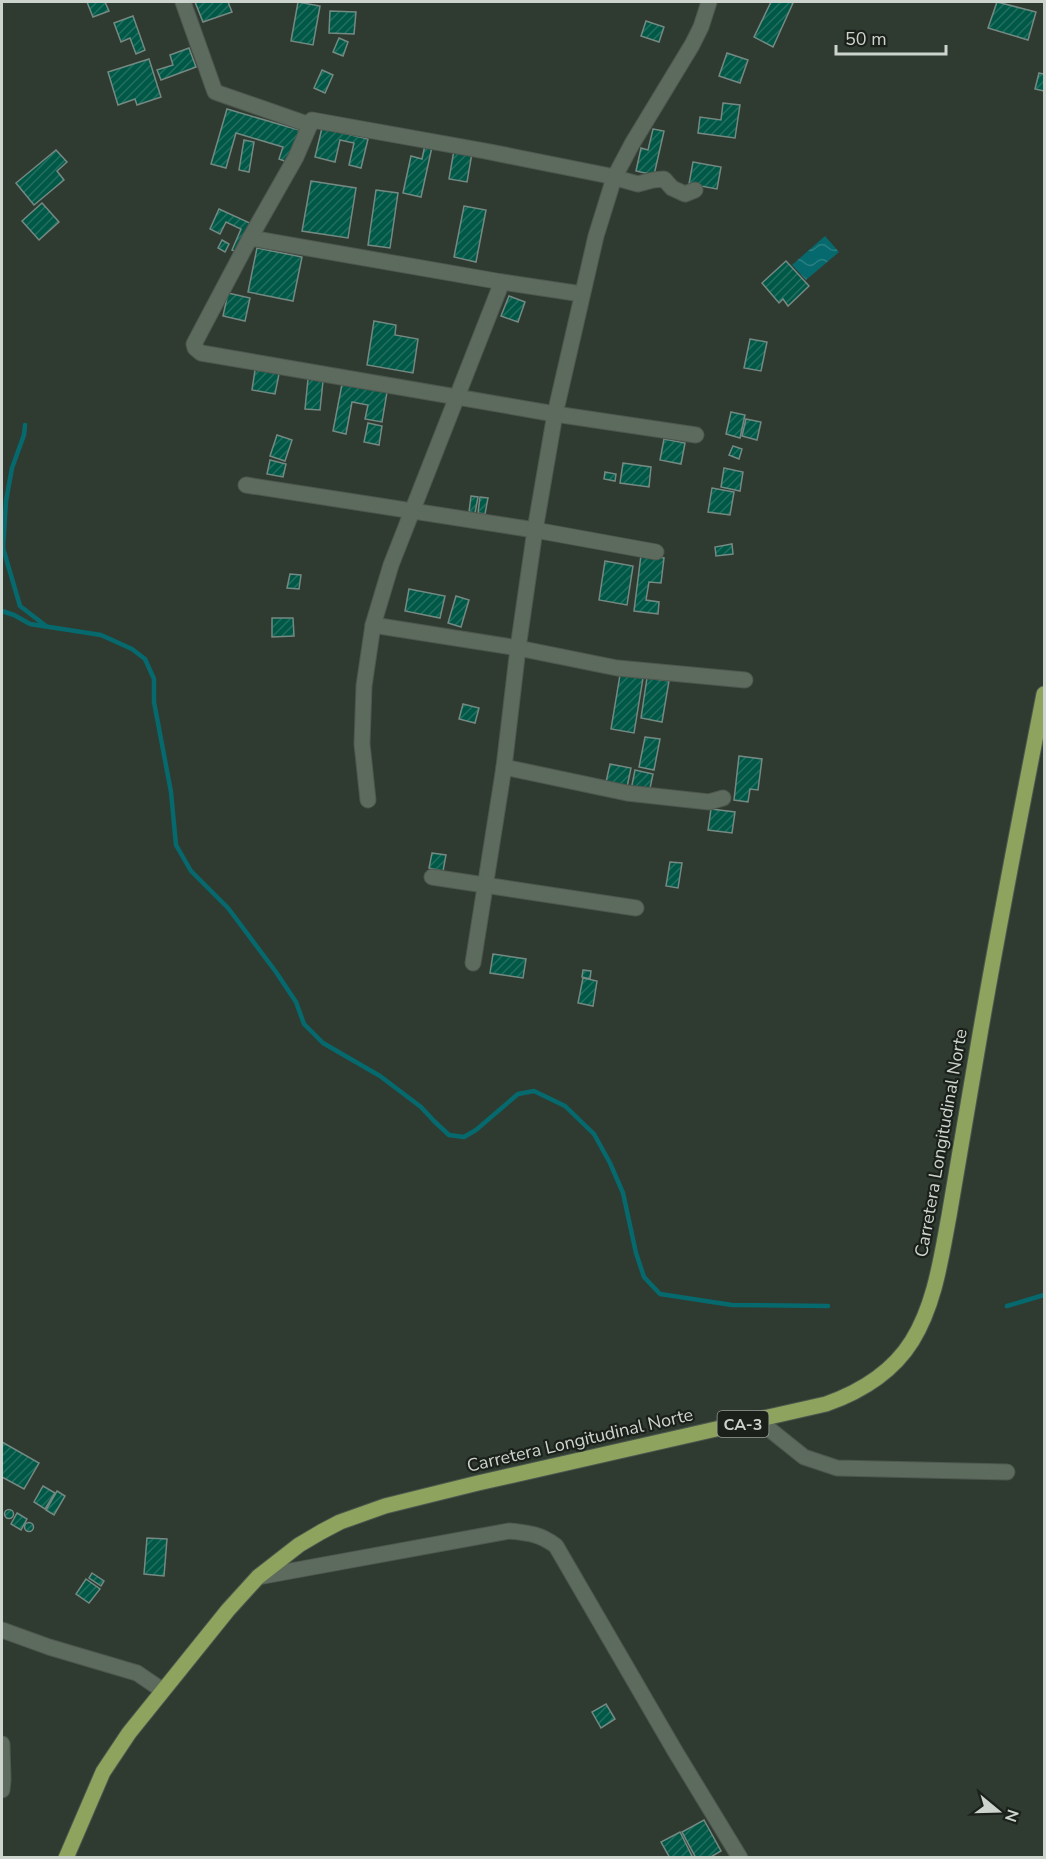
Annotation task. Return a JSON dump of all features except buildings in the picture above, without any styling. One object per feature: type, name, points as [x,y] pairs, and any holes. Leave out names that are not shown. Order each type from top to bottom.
[{"type":"main road","name":"Carretera Longitudinal Norte","points":[[66,1857],[107,1766],[129,1732],[228,1610],[258,1577],[299,1545],[340,1522],[385,1506],[552,1465],[826,1404],[872,1382],[894,1363],[912,1341],[930,1301],[936,1279],[1044,694]]},
{"type":"street","points":[[183,2],[215,92],[310,125]]},
{"type":"street","points":[[473,963],[504,767],[535,530],[555,414],[582,294],[602,214],[614,178],[692,45],[701,27],[708,2]]},
{"type":"street","points":[[695,190],[685,194],[672,188],[664,179],[638,184],[605,175],[485,151],[312,120],[296,157],[194,344],[197,351],[555,414],[696,435]]},
{"type":"street","points":[[250,238],[582,294]]},
{"type":"street","points":[[369,800],[362,744],[364,686],[374,625],[391,565],[411,510],[502,282]]},
{"type":"street","points":[[246,485],[535,530],[656,552]]},
{"type":"street","points":[[374,625],[518,648],[617,668],[745,680]]},
{"type":"street","points":[[504,767],[627,793],[709,802],[723,798]]},
{"type":"street","points":[[432,877],[636,908]]},
{"type":"street","points":[[758,1420],[804,1457],[837,1468],[1007,1472]]},
{"type":"street","points":[[258,1577],[509,1531],[534,1533],[544,1537],[556,1546],[675,1751],[740,1857]]},
{"type":"street","points":[[2,1630],[49,1647],[137,1673],[162,1690]]},
{"type":"street","points":[[2,1744],[2,1790]]},
{"type":"water","points":[[825,236],[839,252],[806,280],[792,265]]},
{"type":"waterway","points":[[25,425],[24,435],[12,468],[6,501],[3,548],[20,606],[46,626]]},
{"type":"waterway","points":[[2,611],[30,624],[101,635],[132,649],[145,659],[154,679],[154,702],[171,792],[176,845],[191,871],[228,908],[276,972],[296,1002],[304,1024],[323,1043],[380,1076],[421,1107],[449,1135],[464,1137],[476,1130],[518,1094],[534,1091],[565,1106],[594,1134],[610,1163],[623,1193],[636,1253],[644,1277],[660,1294],[732,1305],[828,1306]]},
{"type":"waterway","points":[[1007,1306],[1044,1295]]}]
